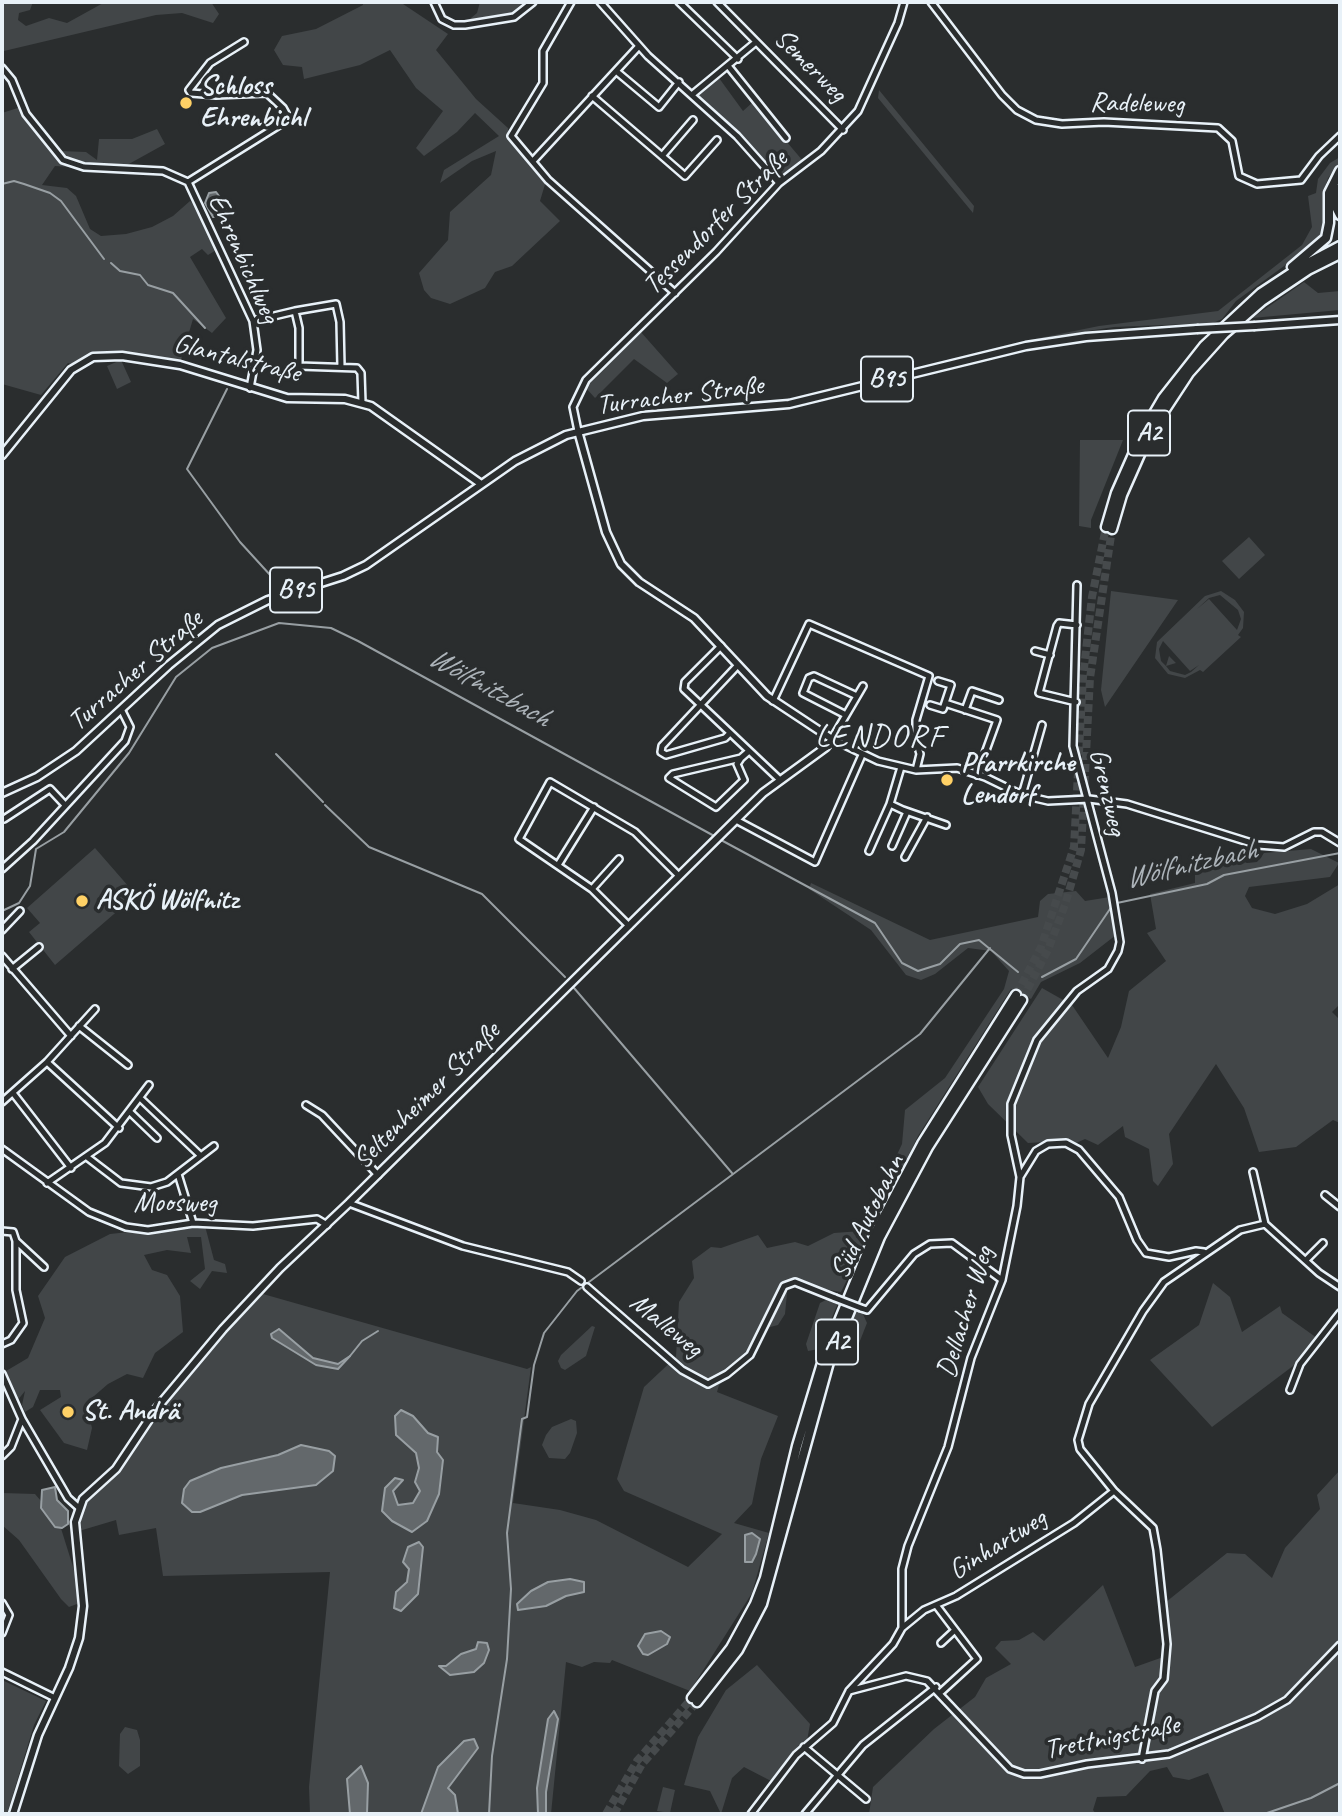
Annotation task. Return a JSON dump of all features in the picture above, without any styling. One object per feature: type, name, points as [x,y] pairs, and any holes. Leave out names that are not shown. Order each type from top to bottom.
[{"type":"highway","points":[[1270,287],[1326,238],[1330,187],[1340,171]]},
{"type":"highway","points":[[1340,179],[1334,199],[1340,215]]},
{"type":"highway","name":"A2","points":[[1340,246],[1270,287],[1226,322],[1182,371],[1163,398],[1130,458],[1109,528],[1149,434],[1189,373],[1224,334],[1262,301],[1308,270],[1340,254]]},
{"type":"highway","name":"Süd Autobahn","points":[[694,1700],[731,1648],[755,1604],[771,1556],[797,1446],[823,1360],[875,1233],[922,1144],[1019,997]]},
{"type":"main road","name":"Turracher Straße","points":[[2,793],[56,766],[218,625],[268,600],[343,576],[366,565],[527,454],[578,431],[643,416],[789,404],[1026,346],[1086,337],[1340,320]]},
{"type":"main road","name":"Glantalstraße","points":[[2,455],[71,370],[93,356],[149,359],[205,372],[287,398],[345,398],[362,403],[379,410],[481,484]]},
{"type":"main road","points":[[578,431],[606,532],[621,564],[639,582],[694,618],[773,701],[832,739]]},
{"type":"main road","name":"Seltenheimer Straße","points":[[78,1507],[89,1492],[116,1469],[156,1409],[223,1329],[280,1268],[327,1225],[714,841],[780,780],[826,747],[832,739]]},
{"type":"main road","points":[[13,1814],[38,1735],[79,1638],[83,1606],[76,1538],[78,1507]]},
{"type":"street","points":[[434,2],[442,19],[465,25],[514,17],[533,2]]},
{"type":"street","points":[[571,2],[542,51],[543,83],[511,133],[513,141],[551,183],[675,293]]},
{"type":"street","points":[[600,2],[639,46],[751,150],[779,183]]},
{"type":"street","points":[[679,2],[738,59]]},
{"type":"street","name":"Semerweg","points":[[717,2],[843,130]]},
{"type":"street","name":"Tessendorfer Straße","points":[[578,431],[573,407],[579,390],[779,183],[821,151],[843,130],[872,85],[904,2]]},
{"type":"street","name":"Radeleweg","points":[[932,2],[1002,95],[1017,110],[1036,120],[1062,124],[1104,122],[1218,128],[1232,141],[1239,176],[1257,184],[1301,180],[1340,136]]},
{"type":"street","points":[[693,94],[729,67],[756,41]]},
{"type":"street","name":"Ehrenbichlweg","points":[[244,42],[210,63],[189,90],[191,93],[216,95],[267,93],[283,107],[289,118],[188,182],[253,321],[257,350],[250,388]]},
{"type":"street","points":[[533,161],[639,46]]},
{"type":"street","points":[[729,67],[786,138]]},
{"type":"street","points":[[2,68],[12,80],[26,114],[63,160],[84,167],[163,171],[188,182]]},
{"type":"street","points":[[616,71],[659,107],[679,82]]},
{"type":"street","points":[[592,96],[685,176],[716,140]]},
{"type":"street","points":[[662,156],[693,120]]},
{"type":"street","points":[[253,321],[336,303],[340,321],[341,367]]},
{"type":"street","points":[[295,311],[299,328],[299,366],[360,370],[362,403]]},
{"type":"street","name":"Grenzweg","points":[[1020,1177],[1011,1135],[1011,1104],[1037,1040],[1077,992],[1103,974],[1114,961],[1120,942],[1114,900],[1073,746],[1077,585]]},
{"type":"street","points":[[1076,702],[1039,694],[1059,623],[1077,625]]},
{"type":"street","points":[[773,701],[808,624],[929,676],[916,720],[916,740],[920,754],[916,770]]},
{"type":"street","points":[[721,646],[684,686],[700,706],[780,780]]},
{"type":"street","points":[[1035,651],[1050,655]]},
{"type":"street","points":[[729,734],[725,738],[666,755],[661,752],[662,746],[737,666]]},
{"type":"street","points":[[846,715],[803,692],[809,678],[814,676],[857,696]]},
{"type":"street","points":[[930,705],[943,709],[951,685],[938,681]]},
{"type":"street","points":[[863,686],[832,739],[862,755],[916,770],[957,768],[1022,795],[1059,802],[1089,799],[1146,808],[1258,845],[1284,846],[1314,832],[1322,832],[1340,843]]},
{"type":"street","points":[[965,710],[972,691],[999,701]]},
{"type":"street","points":[[945,703],[997,720],[977,775]]},
{"type":"street","points":[[2,869],[128,736],[129,722],[121,711]]},
{"type":"street","points":[[1022,795],[1042,725]]},
{"type":"street","points":[[741,758],[673,774],[670,781],[716,807],[744,780],[737,764],[748,751]]},
{"type":"street","points":[[736,820],[815,862],[862,755]]},
{"type":"street","points":[[869,851],[890,804],[901,767]]},
{"type":"street","points":[[629,926],[592,889],[519,839],[550,782],[635,832],[679,876]]},
{"type":"street","points":[[4,819],[50,789],[65,805]]},
{"type":"street","points":[[890,804],[946,825]]},
{"type":"street","points":[[558,865],[594,807]]},
{"type":"street","points":[[892,846],[907,811],[903,810]]},
{"type":"street","points":[[905,857],[927,817]]},
{"type":"street","points":[[592,889],[619,859]]},
{"type":"street","points":[[2,930],[20,911]]},
{"type":"street","points":[[12,969],[39,947]]},
{"type":"street","points":[[2,956],[71,1036]]},
{"type":"street","points":[[2,1102],[47,1062],[95,1009]]},
{"type":"street","points":[[79,1026],[128,1065]]},
{"type":"street","points":[[47,1062],[119,1128]]},
{"type":"street","points":[[47,1183],[87,1157],[119,1128],[149,1085]]},
{"type":"street","points":[[13,1093],[71,1168]]},
{"type":"street","points":[[140,1098],[201,1156]]},
{"type":"street","points":[[306,1105],[322,1115],[377,1175]]},
{"type":"street","points":[[130,1112],[158,1138]]},
{"type":"street","name":"Dellacher Weg","points":[[901,1628],[902,1569],[908,1546],[948,1447],[971,1358],[1002,1280],[1020,1177],[1036,1151],[1048,1144],[1066,1143],[1091,1161],[1119,1197],[1137,1240],[1146,1252],[1169,1258],[1196,1251],[1204,1252]]},
{"type":"street","points":[[87,1157],[118,1181],[132,1186],[159,1185],[214,1146]]},
{"type":"street","name":"Moosweg","points":[[2,1149],[89,1212],[117,1224],[148,1230],[193,1223],[253,1226],[317,1219],[327,1225]]},
{"type":"street","points":[[1253,1172],[1265,1224],[1340,1287],[1340,1294]]},
{"type":"street","points":[[178,1174],[193,1223]]},
{"type":"street","points":[[1325,1195],[1340,1207]]},
{"type":"street","points":[[349,1203],[463,1246],[568,1272],[581,1281]]},
{"type":"street","points":[[1142,1759],[1155,1691],[1164,1679],[1167,1644],[1153,1528],[1114,1491],[1080,1449],[1078,1440],[1089,1404],[1143,1311],[1164,1282],[1204,1252],[1240,1230],[1265,1224]]},
{"type":"street","points":[[2,1231],[13,1232],[16,1241],[16,1290],[23,1324],[11,1340],[2,1344]]},
{"type":"street","points":[[16,1241],[44,1268]]},
{"type":"street","name":"Malleweg","points":[[587,1287],[682,1370],[708,1384],[727,1374],[750,1355],[783,1286],[795,1282],[867,1310],[914,1254],[930,1244],[952,1243],[1002,1280]]},
{"type":"street","points":[[1306,1261],[1323,1243]]},
{"type":"street","points":[[1290,1390],[1300,1364],[1340,1313]]},
{"type":"street","points":[[2,1374],[22,1419],[68,1498],[78,1507]]},
{"type":"street","points":[[2,1457],[11,1447],[22,1419]]},
{"type":"street","name":"Ginhartweg","points":[[901,1628],[914,1616],[978,1583],[1074,1523],[1114,1491]]},
{"type":"street","points":[[2,1603],[9,1615],[2,1633]]},
{"type":"street","points":[[805,1814],[870,1738],[976,1661],[975,1655],[936,1605]]},
{"type":"street","points":[[751,1814],[804,1747],[833,1723],[849,1691],[893,1644],[901,1628]]},
{"type":"street","points":[[941,1643],[955,1630]]},
{"type":"street","name":"Trettnigstraße","points":[[939,1690],[1010,1769],[1024,1774],[1169,1755],[1274,1709],[1310,1680],[1340,1645]]},
{"type":"street","points":[[2,1672],[55,1698]]},
{"type":"street","points":[[849,1691],[906,1676],[924,1679],[939,1690]]},
{"type":"street","points":[[804,1747],[866,1799]]},
{"type":"shaded area","points":[[2,2],[33,2],[30,10],[19,13],[18,20],[26,26],[49,18],[67,23],[105,2],[211,2],[219,14],[213,23],[182,13],[156,15],[4,51]]},
{"type":"shaded area","points":[[363,2],[400,2],[448,34],[436,50],[476,99],[508,128],[509,140],[546,181],[540,201],[560,221],[512,266],[495,272],[485,288],[450,304],[431,298],[424,290],[419,273],[448,240],[450,212],[491,175],[496,151],[472,161],[440,183],[444,170],[499,136],[475,113],[457,132],[424,156],[416,148],[443,111],[416,88],[390,50],[360,65],[304,79],[302,67],[283,65],[274,50],[282,36],[316,29],[363,5]]},
{"type":"shaded area","points":[[480,2],[533,2],[511,18],[465,23],[477,13]]},
{"type":"shaded area","points":[[719,78],[743,111],[753,102],[803,161],[779,176],[775,175],[697,94]]},
{"type":"shaded area","points":[[879,90],[974,206],[973,213],[878,98]]},
{"type":"shaded area","points":[[24,106],[61,151],[86,152],[97,160],[99,139],[132,139],[157,129],[165,144],[118,170],[55,166],[42,185],[67,188],[76,196],[90,229],[101,236],[126,234],[152,227],[173,216],[190,201],[196,206],[218,249],[208,255],[202,249],[190,257],[226,318],[212,333],[193,319],[180,363],[109,351],[89,354],[71,364],[68,363],[41,395],[2,384],[2,113]]},
{"type":"shaded area","points":[[1340,157],[1340,163],[1328,178],[1323,193],[1324,221],[1320,236],[1313,245],[1236,301],[1222,319],[1213,323],[1114,327],[1030,340],[1099,326],[1218,311],[1302,245],[1312,227],[1308,196],[1316,193],[1318,179],[1330,163]]},
{"type":"shaded area","points":[[216,192],[226,205],[226,213],[220,217],[213,217],[205,203],[209,193]]},
{"type":"shaded area","points":[[1304,282],[1318,293],[1340,291],[1340,310],[1252,318]]},
{"type":"shaded area","points":[[640,331],[678,374],[667,383],[634,359],[595,398],[585,387]]},
{"type":"shaded area","points":[[121,360],[131,382],[117,389],[107,366]]},
{"type":"shaded area","points":[[1080,440],[1123,440],[1091,520],[1091,528],[1079,526]]},
{"type":"shaded area","points":[[1249,537],[1265,555],[1239,579],[1222,561]]},
{"type":"shaded area","points":[[1111,591],[1178,600],[1105,707],[1101,690]]},
{"type":"shaded area","points":[[1221,591],[1235,600],[1244,612],[1243,628],[1238,635],[1241,637],[1203,672],[1200,670],[1185,678],[1168,674],[1155,658],[1157,642],[1205,596]],"holes":[[[1220,595],[1238,610],[1241,619],[1237,630],[1209,599],[1197,609],[1209,598]],[[1163,641],[1190,671],[1199,665],[1185,675],[1170,671],[1161,661],[1159,649]]]},
{"type":"shaded area","points":[[1169,656],[1176,663],[1166,666]]},
{"type":"shaded area","name":"ASKÖ Wölfnitz","points":[[95,848],[136,895],[55,965],[29,932],[40,923],[27,908]]},
{"type":"shaded area","points":[[1311,849],[1339,863],[1330,877],[1249,887],[1245,896],[1252,908],[1275,914],[1307,904],[1340,884],[1340,1004],[1332,1012],[1340,1020],[1340,1123],[1333,1120],[1296,1147],[1259,1152],[1244,1108],[1216,1064],[1169,1134],[1173,1164],[1158,1186],[1153,1181],[1149,1149],[1125,1137],[1123,1126],[1098,1145],[1085,1139],[1072,1145],[1063,1141],[1028,1143],[988,1104],[978,1087],[1042,988],[1072,1005],[1108,1058],[1121,1027],[1129,991],[1166,961],[1147,933],[1156,929],[1150,894],[1195,883],[1195,867],[1214,862],[1219,853],[1247,863],[1257,862],[1264,853]]},
{"type":"shaded area","points":[[811,883],[930,940],[1038,917],[1040,901],[1048,894],[1076,891],[1085,901],[1110,897],[1116,935],[1080,963],[1041,982],[1031,999],[1011,989],[918,1136],[841,1292],[788,1283],[785,1314],[778,1325],[766,1328],[748,1361],[719,1385],[717,1392],[778,1416],[761,1459],[752,1504],[734,1523],[769,1533],[752,1593],[690,1691],[612,1660],[610,1663],[594,1662],[582,1667],[566,1662],[551,1814],[310,1814],[309,1787],[330,1572],[163,1576],[156,1528],[119,1535],[116,1520],[79,1531],[83,1505],[125,1464],[160,1413],[225,1333],[263,1294],[527,1369],[531,1367],[513,1503],[560,1510],[596,1520],[688,1567],[722,1534],[624,1491],[617,1479],[644,1387],[676,1357],[679,1302],[694,1278],[692,1261],[711,1247],[721,1248],[758,1235],[767,1248],[795,1242],[808,1246],[834,1233],[861,1231],[902,1144],[905,1110],[945,1078],[1004,989],[1009,971],[991,951],[968,948],[935,974],[921,980],[906,975],[871,930],[809,889]]},
{"type":"shaded area","points":[[205,1226],[214,1260],[225,1264],[227,1273],[212,1271],[200,1289],[190,1281],[205,1269],[201,1237],[187,1237],[191,1253],[167,1250],[144,1255],[152,1270],[167,1275],[180,1296],[183,1332],[155,1353],[143,1378],[127,1374],[108,1384],[86,1403],[92,1428],[87,1450],[64,1443],[40,1410],[61,1397],[60,1390],[40,1390],[33,1407],[25,1412],[22,1405],[25,1391],[17,1401],[6,1371],[28,1358],[45,1318],[38,1296],[65,1257],[110,1234]]},
{"type":"shaded area","points":[[1213,1283],[1230,1297],[1242,1332],[1280,1306],[1282,1313],[1317,1338],[1297,1363],[1212,1427],[1150,1360],[1199,1325]]},
{"type":"shaded area","points":[[828,1299],[838,1303],[819,1349],[808,1351],[806,1344],[820,1303]]},
{"type":"shaded area","points":[[856,1310],[862,1312],[867,1323],[854,1356],[841,1357],[839,1350]]},
{"type":"shaded area","points":[[592,1326],[595,1327],[586,1356],[565,1370],[561,1368],[558,1361],[561,1355]]},
{"type":"shaded area","points":[[279,1329],[313,1358],[338,1364],[350,1356],[338,1369],[316,1365],[272,1338],[271,1334]]},
{"type":"shaded area","points":[[401,1410],[413,1416],[428,1433],[438,1437],[437,1452],[443,1460],[439,1494],[427,1521],[412,1532],[392,1521],[382,1511],[385,1488],[395,1478],[403,1480],[393,1491],[398,1505],[413,1503],[420,1491],[415,1482],[419,1468],[416,1453],[396,1435],[395,1416]]},
{"type":"shaded area","points":[[571,1419],[576,1421],[577,1433],[570,1453],[565,1459],[549,1458],[542,1445],[546,1435],[552,1427]]},
{"type":"shaded area","points":[[301,1445],[329,1451],[335,1456],[333,1471],[316,1485],[242,1495],[200,1512],[192,1512],[182,1503],[184,1489],[190,1481],[221,1468],[278,1455]]},
{"type":"shaded area","points":[[1340,1470],[1340,1814],[1225,1814],[1208,1773],[1189,1780],[1173,1777],[1167,1767],[1150,1771],[1126,1796],[1097,1797],[1093,1810],[1096,1814],[869,1814],[873,1787],[934,1729],[975,1697],[986,1678],[1011,1664],[995,1648],[1001,1641],[1019,1640],[1033,1632],[1044,1641],[1103,1585],[1135,1667],[1166,1656],[1161,1606],[1227,1553],[1245,1554],[1272,1578],[1285,1548],[1320,1509],[1317,1495]]},
{"type":"shaded area","points":[[55,1487],[57,1500],[68,1511],[68,1524],[62,1528],[55,1527],[41,1508],[42,1490]]},
{"type":"shaded area","points":[[2,1493],[35,1494],[59,1522],[79,1586],[77,1604],[69,1607],[61,1599],[19,1540],[2,1525]]},
{"type":"shaded area","points":[[752,1533],[760,1539],[752,1562],[745,1562],[745,1535]]},
{"type":"shaded area","points":[[419,1542],[423,1547],[418,1594],[401,1611],[394,1608],[396,1592],[407,1582],[409,1569],[403,1562],[408,1547]]},
{"type":"shaded area","points":[[570,1579],[584,1582],[584,1592],[566,1596],[546,1606],[518,1610],[517,1604],[531,1591],[548,1582]]},
{"type":"shaded area","points":[[661,1631],[670,1637],[667,1644],[648,1655],[643,1654],[638,1646],[645,1634]]},
{"type":"shaded area","points":[[478,1642],[487,1643],[489,1650],[484,1663],[474,1672],[450,1675],[439,1666],[446,1666],[461,1654],[476,1649]]},
{"type":"shaded area","points":[[757,1665],[810,1724],[807,1741],[791,1756],[773,1782],[744,1767],[732,1778],[721,1814],[710,1791],[684,1785],[698,1737],[726,1690]]},
{"type":"shaded area","points":[[2,1680],[46,1701],[34,1725],[7,1814],[2,1814]]},
{"type":"shaded area","points":[[554,1711],[558,1719],[546,1792],[546,1814],[538,1814],[537,1788],[548,1719]]},
{"type":"shaded area","points":[[125,1727],[137,1730],[140,1740],[140,1766],[128,1774],[119,1766],[120,1734]]},
{"type":"shaded area","points":[[474,1739],[478,1748],[448,1788],[455,1795],[458,1814],[421,1814],[438,1767],[464,1741]]},
{"type":"shaded area","points":[[361,1766],[368,1783],[367,1814],[350,1814],[347,1779]]},
{"type":"shaded area","points":[[663,1787],[675,1790],[670,1813],[657,1811]]},
{"type":"waterway","points":[[2,184],[14,181],[50,193],[61,201],[104,259]]},
{"type":"waterway","points":[[111,263],[120,271],[140,275],[148,285],[173,293],[205,328]]},
{"type":"waterway","points":[[227,389],[187,469],[240,542],[282,588]]},
{"type":"waterway","name":"Wölfnitzbach","points":[[2,911],[19,903],[30,886],[36,849],[64,832],[129,753],[176,677],[212,648],[279,623],[331,628],[358,641],[716,837]]},
{"type":"waterway","points":[[276,754],[323,802]]},
{"type":"waterway","points":[[325,805],[369,847],[482,894],[565,977]]},
{"type":"waterway","name":"Wölfnitzbach","points":[[721,840],[875,923],[902,963],[918,971],[940,964],[960,944],[979,940],[1018,972]]},
{"type":"waterway","name":"Wölfnitzbach","points":[[1117,903],[1207,884],[1224,875],[1340,853]]},
{"type":"waterway","name":"Wölfnitzbach","points":[[1042,977],[1076,959],[1112,906]]},
{"type":"waterway","points":[[489,1814],[492,1756],[507,1659],[511,1589],[507,1533],[522,1419],[527,1417],[534,1365],[544,1333],[577,1291],[920,1034],[990,948]]},
{"type":"waterway","points":[[574,988],[732,1173]]},
{"type":"waterway","points":[[350,1356],[362,1341],[378,1331]]},
{"type":"waterway","points":[[1264,1814],[1311,1798],[1340,1783]]},
{"type":"tunnel","points":[[1016,995],[1041,947],[1074,847],[1083,677],[1092,597],[1106,527]]},
{"type":"tunnel","points":[[1022,1000],[1048,950],[1081,850],[1090,678],[1112,529]]},
{"type":"tunnel","points":[[606,1814],[637,1761],[692,1698]]},
{"type":"tunnel","points":[[614,1814],[642,1764],[697,1702]]},
{"type":"place","name":"Schloss Ehrenbichl","points":[[186,103]]},
{"type":"place","name":"Pfarrkirche Lendorf","points":[[947,780]]},
{"type":"place","name":"ASKÖ Wölfnitz","points":[[82,901]]},
{"type":"place","name":"St. Andrä","points":[[68,1412]]},
{"type":"district","name":"LENDORF","points":[[880,738]]}]
